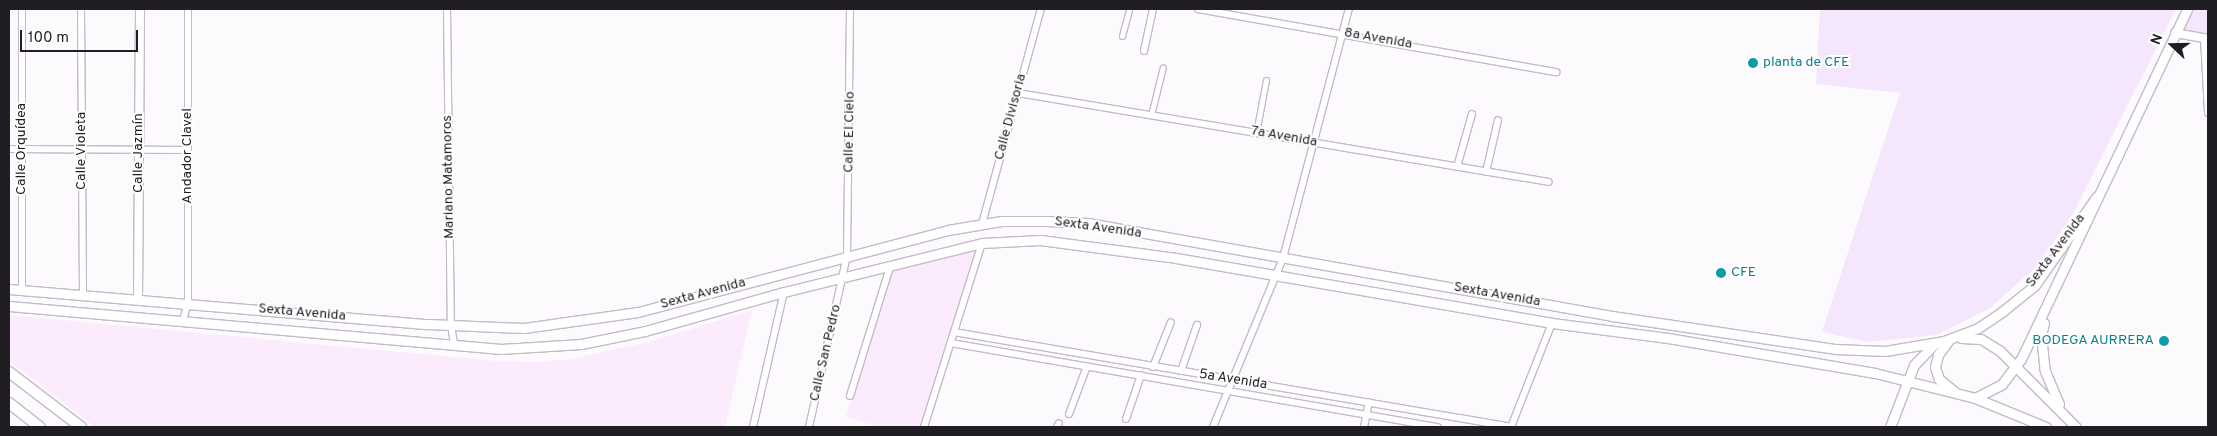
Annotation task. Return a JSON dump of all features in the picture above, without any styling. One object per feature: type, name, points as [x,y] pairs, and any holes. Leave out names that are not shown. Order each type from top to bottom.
[{"type":"main road","points":[[1975,398],[2002,384],[2016,366],[2088,225],[2097,196],[2188,9]]},
{"type":"main road","name":"Sexta Avenida","points":[[9,289],[188,302],[451,325],[524,328],[587,321],[638,312],[847,256],[982,224],[1018,221],[1088,223],[1612,316],[1835,349],[1886,352],[1944,342],[1978,328],[2035,285],[2097,196]]},
{"type":"main road","name":"Sexta Avenida","points":[[9,306],[501,349],[581,344],[645,331],[784,292],[982,243],[1040,240],[1083,244],[1552,322],[1668,338],[1907,379],[1975,398],[2046,427]]},
{"type":"main road","points":[[2046,310],[2041,336],[2045,371],[2061,409]]},
{"type":"main road","points":[[1958,394],[1940,379],[1935,367],[1944,342],[1973,337],[1996,348],[2061,409],[2076,427]]},
{"type":"main road","points":[[1890,427],[1907,379],[1920,356],[1934,344]]},
{"type":"main road","points":[[9,372],[81,427]]},
{"type":"main road","points":[[9,403],[40,427]]},
{"type":"street","name":"Calle Orquídea","points":[[22,9],[22,290]]},
{"type":"street","name":"Calle Violeta","points":[[81,9],[83,294]]},
{"type":"street","name":"Calle Jazmín","points":[[138,298],[140,9]]},
{"type":"street","name":"Andador Clavel","points":[[184,320],[188,302],[188,9]]},
{"type":"street","name":"Mariano Matamoros","points":[[447,9],[451,325],[454,345]]},
{"type":"street","name":"Calle El Cielo","points":[[843,278],[847,256],[850,9]]},
{"type":"street","name":"Calle Divisoria","points":[[982,224],[1041,9]]},
{"type":"street","points":[[1122,36],[1129,9]]},
{"type":"street","points":[[1144,51],[1153,9]]},
{"type":"street","name":"8a Avenida","points":[[1198,9],[1220,10],[1556,72]]},
{"type":"street","points":[[1213,427],[1283,258],[1350,9]]},
{"type":"street","points":[[2176,34],[2206,38],[2208,113]]},
{"type":"street","points":[[1151,115],[1163,67]]},
{"type":"street","points":[[1256,133],[1266,80]]},
{"type":"street","name":"7a Avenida","points":[[1018,93],[1549,182]]},
{"type":"street","points":[[1457,167],[1472,114]]},
{"type":"street","points":[[1486,172],[1498,120]]},
{"type":"street","points":[[9,149],[188,150]]},
{"type":"street","points":[[924,427],[982,243]]},
{"type":"street","points":[[850,396],[890,266]]},
{"type":"street","name":"Calle San Pedro","points":[[808,427],[843,278]]},
{"type":"street","points":[[753,427],[784,292]]},
{"type":"street","points":[[1153,367],[1171,322]]},
{"type":"street","points":[[1512,427],[1552,322]]},
{"type":"street","points":[[1181,372],[1197,325]]},
{"type":"street","name":"5a Avenida","points":[[954,332],[1512,427]]},
{"type":"street","name":"5a Avenida","points":[[951,343],[1438,427]]},
{"type":"street","points":[[1049,360],[1051,349]]},
{"type":"street","points":[[1096,367],[1098,357]]},
{"type":"street","points":[[1069,414],[1087,366]]},
{"type":"street","points":[[1126,419],[1141,375]]},
{"type":"street","points":[[1364,427],[1369,402]]},
{"type":"shaded area","points":[[1820,9],[2176,9],[2073,214],[2036,267],[1990,308],[1937,335],[1868,342],[1822,332],[1900,93],[1816,84]]},
{"type":"shaded area","points":[[2192,9],[2208,9],[2208,35],[2182,30]]},
{"type":"shaded area","points":[[982,243],[924,427],[879,427],[846,417],[894,266]]},
{"type":"shaded area","points":[[752,310],[725,427],[95,427],[9,361],[9,315],[496,361],[540,362],[571,359],[649,342]]},
{"type":"place","name":"planta de CFE","points":[[1753,63]]},
{"type":"place","name":"CFE","points":[[1721,273]]},
{"type":"place","name":"BODEGA AURRERA","points":[[2164,341]]}]
